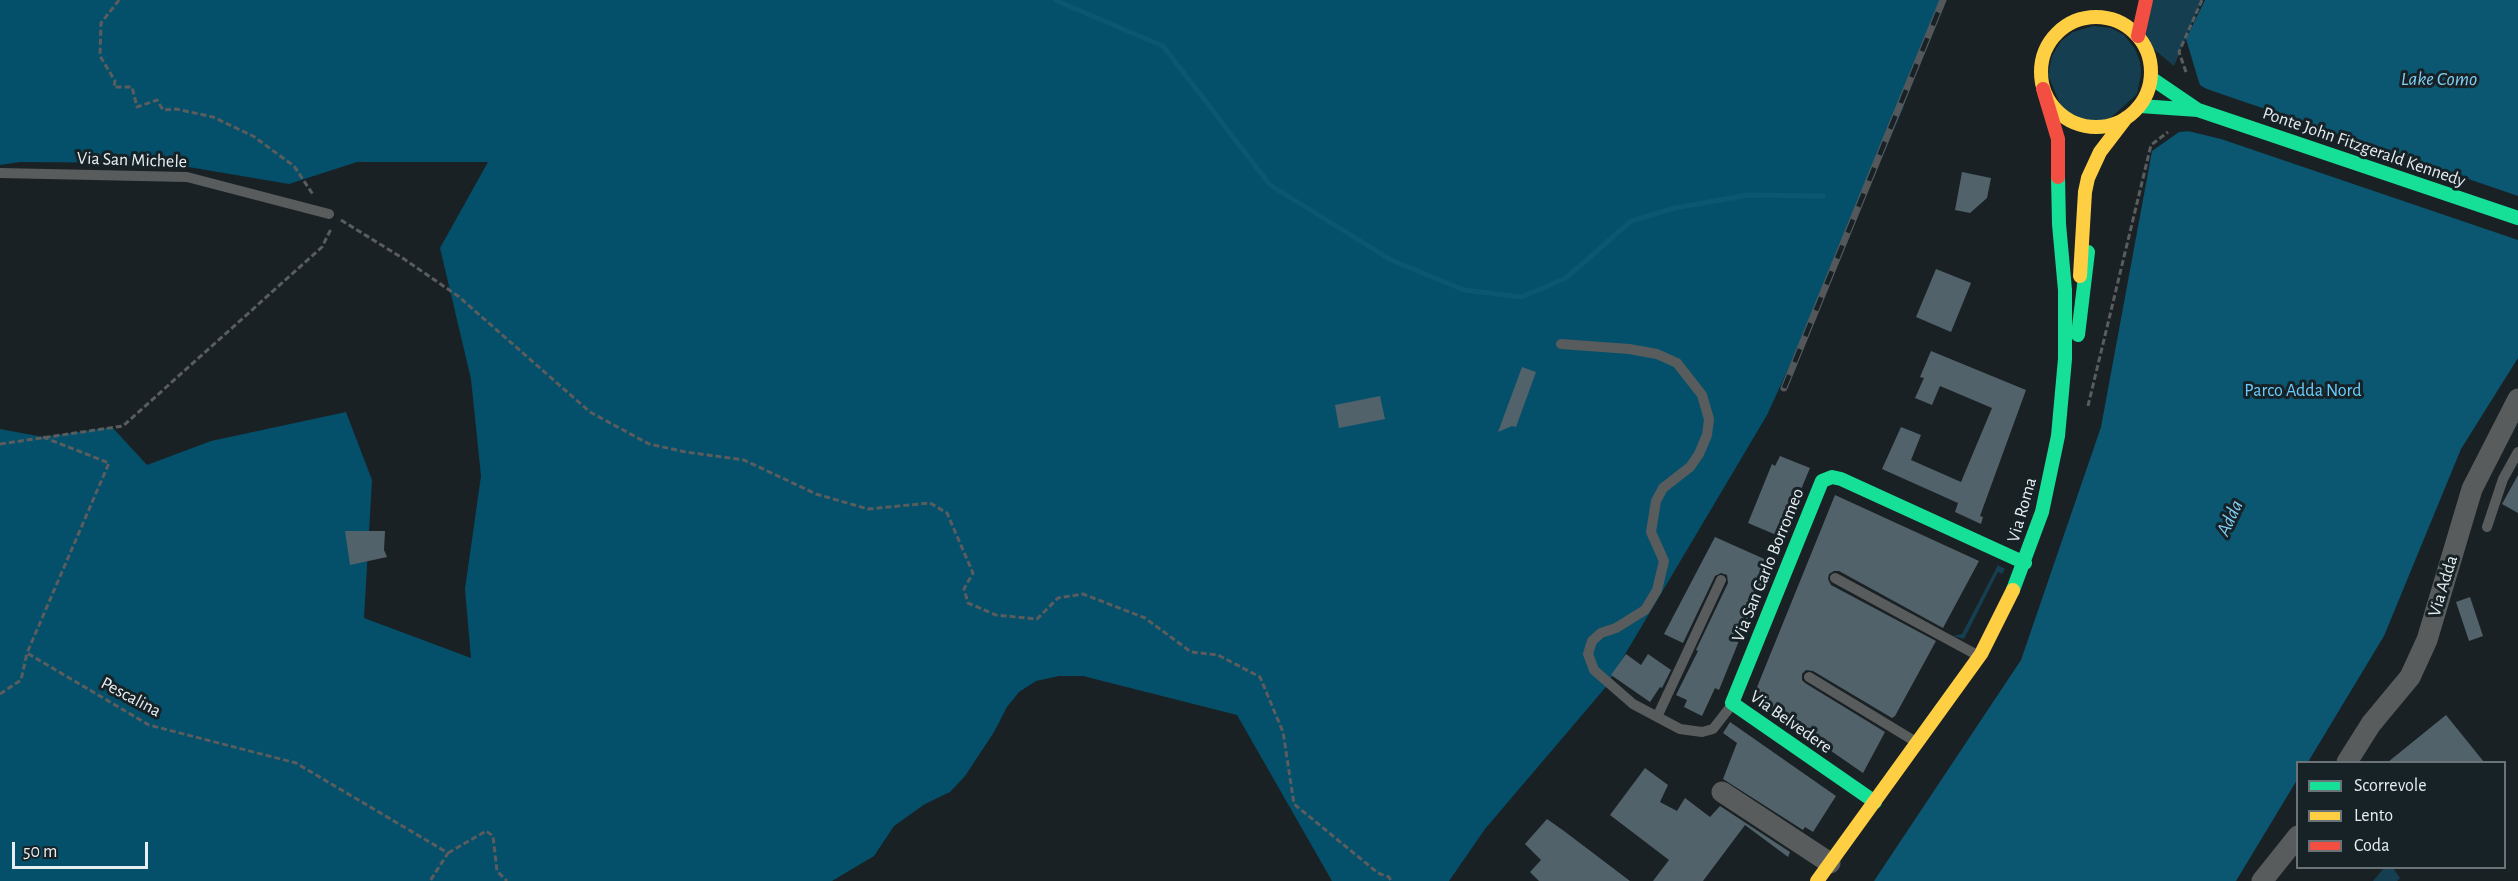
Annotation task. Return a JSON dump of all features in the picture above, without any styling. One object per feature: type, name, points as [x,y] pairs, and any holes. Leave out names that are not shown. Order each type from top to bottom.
[{"type":"main road","points":[[2074,21],[2083,0]]},
{"type":"main road","points":[[2138,36],[2146,0]]},
{"type":"main road","points":[[2091,17],[2108,18],[2124,25],[2138,36],[2149,56],[2151,78],[2147,94],[2140,106],[2126,118],[2101,127],[2075,123],[2054,108],[2043,89],[2041,69],[2046,49],[2057,33],[2074,21],[2091,17]]},
{"type":"main road","name":"Ponte John Fitzgerald Kennedy","points":[[2151,78],[2198,110]]},
{"type":"main road","name":"Via Roma","points":[[1832,872],[1875,802],[1979,656],[2002,614],[2025,562],[2042,512],[2054,462],[2065,359],[2065,290],[2059,224],[2058,139],[2043,89]]},
{"type":"main road","name":"Ponte John Fitzgerald Kennedy","points":[[2140,106],[2198,110],[2518,218]]},
{"type":"main road","points":[[2151,123],[2162,118],[2198,110]]},
{"type":"main road","name":"Via Roma","points":[[1817,881],[1832,872],[1960,707],[1991,660],[2030,584],[2050,528],[2062,483],[2071,432],[2086,187],[2097,156],[2126,118]]},
{"type":"main road","points":[[2119,151],[2130,134]]},
{"type":"main road","name":"Via Roma","points":[[2078,335],[2092,214],[2103,176],[2108,168]]},
{"type":"main road","name":"Via San Carlo Borromeo","points":[[1732,703],[1822,481],[1832,477],[1840,479],[2025,562]]},
{"type":"main road","name":"Via Belvedere","points":[[1732,703],[1875,802]]},
{"type":"street","name":"Via Adda","points":[[2348,761],[2371,724],[2410,677],[2427,640],[2472,489],[2518,399]]},
{"type":"street","points":[[1722,792],[1832,872]]},
{"type":"street","points":[[2262,881],[2296,838]]},
{"type":"lane","name":"Via San Michele","points":[[0,172],[187,177],[329,214]]},
{"type":"lane","name":"Via Belvedere","points":[[1561,344],[1657,354],[1677,363],[1702,395],[1707,411],[1707,435],[1699,454],[1690,467],[1663,488],[1656,501],[1651,532],[1664,561],[1656,590],[1645,610],[1616,628],[1601,633],[1592,641],[1588,654],[1594,670],[1633,704],[1680,729],[1702,732],[1713,729],[1732,703]]},
{"type":"lane","points":[[2487,527],[2503,478],[2518,452]]},
{"type":"lane","points":[[1835,578],[1979,656]]},
{"type":"lane","points":[[1657,717],[1721,580]]},
{"type":"lane","points":[[1809,677],[1918,743]]},
{"type":"path","points":[[119,0],[101,23],[100,56],[115,81],[114,87],[132,87],[137,107],[157,100],[163,110],[176,109],[213,117],[253,136],[294,166],[329,214],[346,222],[458,296],[591,412],[649,444],[744,460],[816,494],[868,509],[930,503],[947,513],[973,573],[964,589],[968,603],[996,615],[1037,619],[1058,598],[1083,594],[1145,618],[1191,652],[1218,655],[1260,677],[1283,732],[1294,804],[1378,873],[1389,877],[1390,881]]},
{"type":"path","points":[[0,444],[123,426],[322,247],[331,228],[329,214]]},
{"type":"path","points":[[0,694],[21,680],[27,654],[109,463],[43,437]]},
{"type":"path","name":"Pescalina","points":[[27,654],[149,725],[296,763],[448,853]]},
{"type":"path","points":[[430,881],[448,853],[486,831],[493,836],[497,871],[507,881]]},
{"type":"shaded area","points":[[0,0],[1941,0],[1903,108],[1837,262],[1767,415],[1605,688],[1485,829],[1449,881],[1332,881],[1237,715],[1083,676],[1059,676],[1036,681],[1019,692],[1007,707],[994,732],[965,776],[950,792],[925,804],[894,826],[874,856],[832,881],[0,881],[0,429],[43,437],[112,427],[147,465],[211,441],[346,412],[372,480],[364,618],[471,658],[465,589],[481,476],[471,379],[440,248],[488,162],[357,162],[289,184],[165,163],[20,162],[0,165]]},
{"type":"shaded area","points":[[2146,0],[2202,0],[2174,66],[2138,36]]},
{"type":"shaded area","points":[[2093,26],[2111,28],[2124,35],[2135,49],[2141,73],[2137,94],[2107,121],[2094,123],[2081,121],[2063,111],[2048,75],[2052,56],[2061,41],[2073,32]]},
{"type":"shaded area","points":[[1998,565],[2005,569],[2002,574],[1998,572],[1964,639],[1953,636],[1962,634]]},
{"type":"shaded area","points":[[2383,869],[2394,869],[2400,878],[2397,881],[2373,881]]},
{"type":"water","name":"Parco Adda Nord","points":[[2205,0],[2518,0],[2518,358],[2461,449],[2384,636],[2309,761],[2296,761],[2296,782],[2236,881],[1874,881],[2021,660],[2101,427],[2152,151],[2179,132],[2190,131],[2208,90],[2200,85],[2186,39]]},
{"type":"pier","points":[[2204,88],[2518,196],[2518,240],[2221,139],[2188,131]]},
{"type":"building","points":[[1962,172],[1991,178],[1987,198],[1970,213],[1955,210]]},
{"type":"building","points":[[1936,269],[1971,283],[1951,332],[1916,317]]},
{"type":"building","points":[[1931,351],[2026,390],[1980,516],[1983,517],[1981,524],[1955,512],[1958,503],[1882,469],[1901,427],[1921,435],[1911,460],[1961,482],[1992,408],[1940,386],[1932,405],[1915,398],[1924,378],[1920,377]]},
{"type":"building","points":[[1522,367],[1536,372],[1516,427],[1512,426],[1498,432]]},
{"type":"building","points":[[1380,396],[1385,419],[1339,428],[1335,405]]},
{"type":"building","points":[[1780,456],[1810,468],[1781,537],[1748,523],[1772,464],[1775,466]]},
{"type":"building","points":[[2518,475],[2518,513],[2502,504]]},
{"type":"building","points":[[1835,495],[1979,561],[1943,628],[1839,571],[1829,574],[1828,579],[1831,585],[1936,641],[1892,718],[1813,671],[1806,670],[1802,674],[1802,680],[1805,683],[1885,732],[1863,773],[1753,697]]},
{"type":"building","points":[[345,531],[385,531],[384,550],[387,557],[350,565]]},
{"type":"building","points":[[1715,537],[1771,562],[1719,690],[1715,688],[1702,716],[1684,707],[1687,700],[1676,695],[1728,583],[1727,575],[1721,573],[1715,576],[1683,643],[1664,634]]},
{"type":"building","points":[[2470,597],[2483,636],[2469,641],[2456,602]]},
{"type":"building","points":[[1626,654],[1641,665],[1648,654],[1671,670],[1662,688],[1660,687],[1650,702],[1611,675]]},
{"type":"building","points":[[2446,715],[2483,761],[2389,761]]},
{"type":"building","points":[[1730,722],[1836,796],[1813,832],[1805,827],[1803,830],[1723,779],[1737,743],[1723,733]]},
{"type":"building","points":[[1645,768],[1668,785],[1660,802],[1677,811],[1685,798],[1710,817],[1720,806],[1790,852],[1788,857],[1745,825],[1703,881],[1653,881],[1669,860],[1610,815]]},
{"type":"building","points":[[1547,819],[1630,881],[1539,881],[1530,872],[1541,860],[1525,844]]},
{"type":"waterway","points":[[1055,0],[1163,46],[1270,185],[1391,260],[1464,290],[1522,297],[1566,278],[1631,221],[1675,208],[1748,195],[1823,196]]},
{"type":"railway","points":[[1784,388],[1943,0]]},
{"type":"traffic: fast","points":[[2151,78],[2198,110]]},
{"type":"traffic: fast","points":[[2140,106],[2198,110],[2518,218]]},
{"type":"traffic: fast","points":[[2013,590],[2042,512],[2058,436],[2065,359],[2065,290],[2059,224],[2058,177]]},
{"type":"traffic: fast","points":[[2078,335],[2088,252]]},
{"type":"traffic: fast","points":[[1875,802],[1732,703],[1822,481],[1832,477],[1841,479],[2025,563]]},
{"type":"traffic: slow","points":[[2096,17],[2117,21],[2135,33],[2147,51],[2151,72],[2147,93],[2135,111],[2117,123],[2096,127],[2075,123],[2057,111],[2045,93],[2041,72],[2045,51],[2057,33],[2075,21],[2096,17]]},
{"type":"traffic: slow","points":[[2080,276],[2085,192],[2088,178],[2100,152],[2126,118]]},
{"type":"traffic: slow","points":[[1817,881],[1981,654],[2013,590]]},
{"type":"traffic: jam","points":[[2138,36],[2146,0]]},
{"type":"traffic: jam","points":[[2043,89],[2058,139],[2058,177]]},
{"type":"water label","name":"Lake Como","points":[[2439,79]]},
{"type":"water label","name":"Adda","points":[[2230,518]]}]
